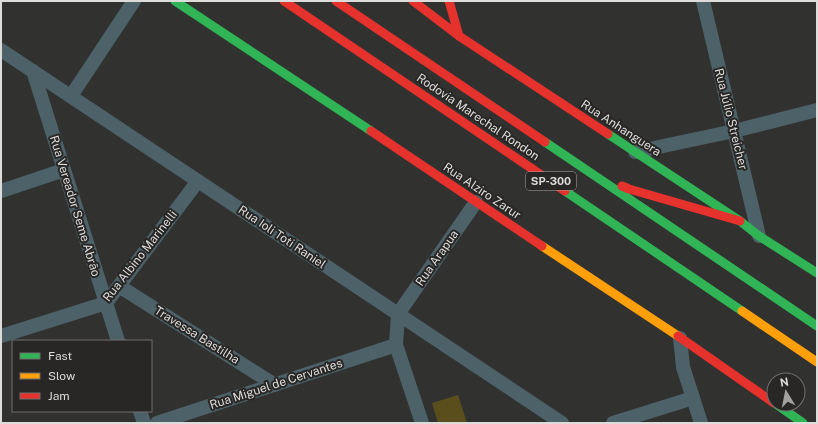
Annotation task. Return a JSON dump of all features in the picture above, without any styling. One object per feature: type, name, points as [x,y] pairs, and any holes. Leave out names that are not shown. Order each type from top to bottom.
[{"type":"main road","name":"Rua Alziro Zarur","points":[[175,1],[766,397]]},
{"type":"main road","name":"Rodovia Marechal Rondon","points":[[284,1],[817,362]]},
{"type":"main road","name":"Rodovia Marechal Rondon","points":[[336,1],[817,326]]},
{"type":"main road","name":"Rua Anhanguera","points":[[413,1],[459,36],[817,273]]},
{"type":"main road","points":[[449,1],[459,36]]},
{"type":"main road","points":[[592,175],[629,189],[740,221]]},
{"type":"main road","name":"Rua Alziro Zarur","points":[[788,412],[803,423]]},
{"type":"street","points":[[71,96],[134,1]]},
{"type":"street","name":"Rua Júlio Streicher","points":[[703,1],[759,236]]},
{"type":"street","name":"Rua Ioli Toti Raniel","points":[[1,50],[562,423]]},
{"type":"street","name":"Rua Vereador Seme Abrão","points":[[33,71],[118,340]]},
{"type":"street","points":[[635,152],[734,131],[817,110]]},
{"type":"street","points":[[1,190],[64,170]]},
{"type":"street","name":"Rua Albino Marinelli","points":[[1,336],[106,303],[198,181]]},
{"type":"street","name":"Rua Arapua","points":[[398,314],[476,202]]},
{"type":"street","name":"Travessa Bastilha","points":[[119,286],[275,385]]},
{"type":"street","points":[[398,314],[396,345],[422,423]]},
{"type":"street","points":[[680,338],[683,367],[701,423]]},
{"type":"street","name":"Rua Miguel de Cervantes","points":[[157,423],[396,345]]},
{"type":"street","points":[[613,423],[693,398]]},
{"type":"street","points":[[140,412],[144,423]]},
{"type":"shaded area","points":[[458,395],[467,423],[438,423],[432,403]]},
{"type":"traffic: fast","points":[[175,1],[371,131]]},
{"type":"traffic: fast","points":[[608,134],[740,221],[759,236],[817,273]]},
{"type":"traffic: fast","points":[[545,142],[817,326]]},
{"type":"traffic: fast","points":[[565,191],[742,311]]},
{"type":"traffic: fast","points":[[787,412],[803,423]]},
{"type":"traffic: slow","points":[[542,246],[678,336]]},
{"type":"traffic: slow","points":[[742,311],[817,362]]},
{"type":"traffic: jam","points":[[284,1],[565,191]]},
{"type":"traffic: jam","points":[[336,1],[545,142]]},
{"type":"traffic: jam","points":[[413,1],[459,36],[608,134]]},
{"type":"traffic: jam","points":[[449,1],[459,36]]},
{"type":"traffic: jam","points":[[371,131],[542,246]]},
{"type":"traffic: jam","points":[[622,186],[740,221]]},
{"type":"traffic: jam","points":[[678,336],[766,397]]}]
